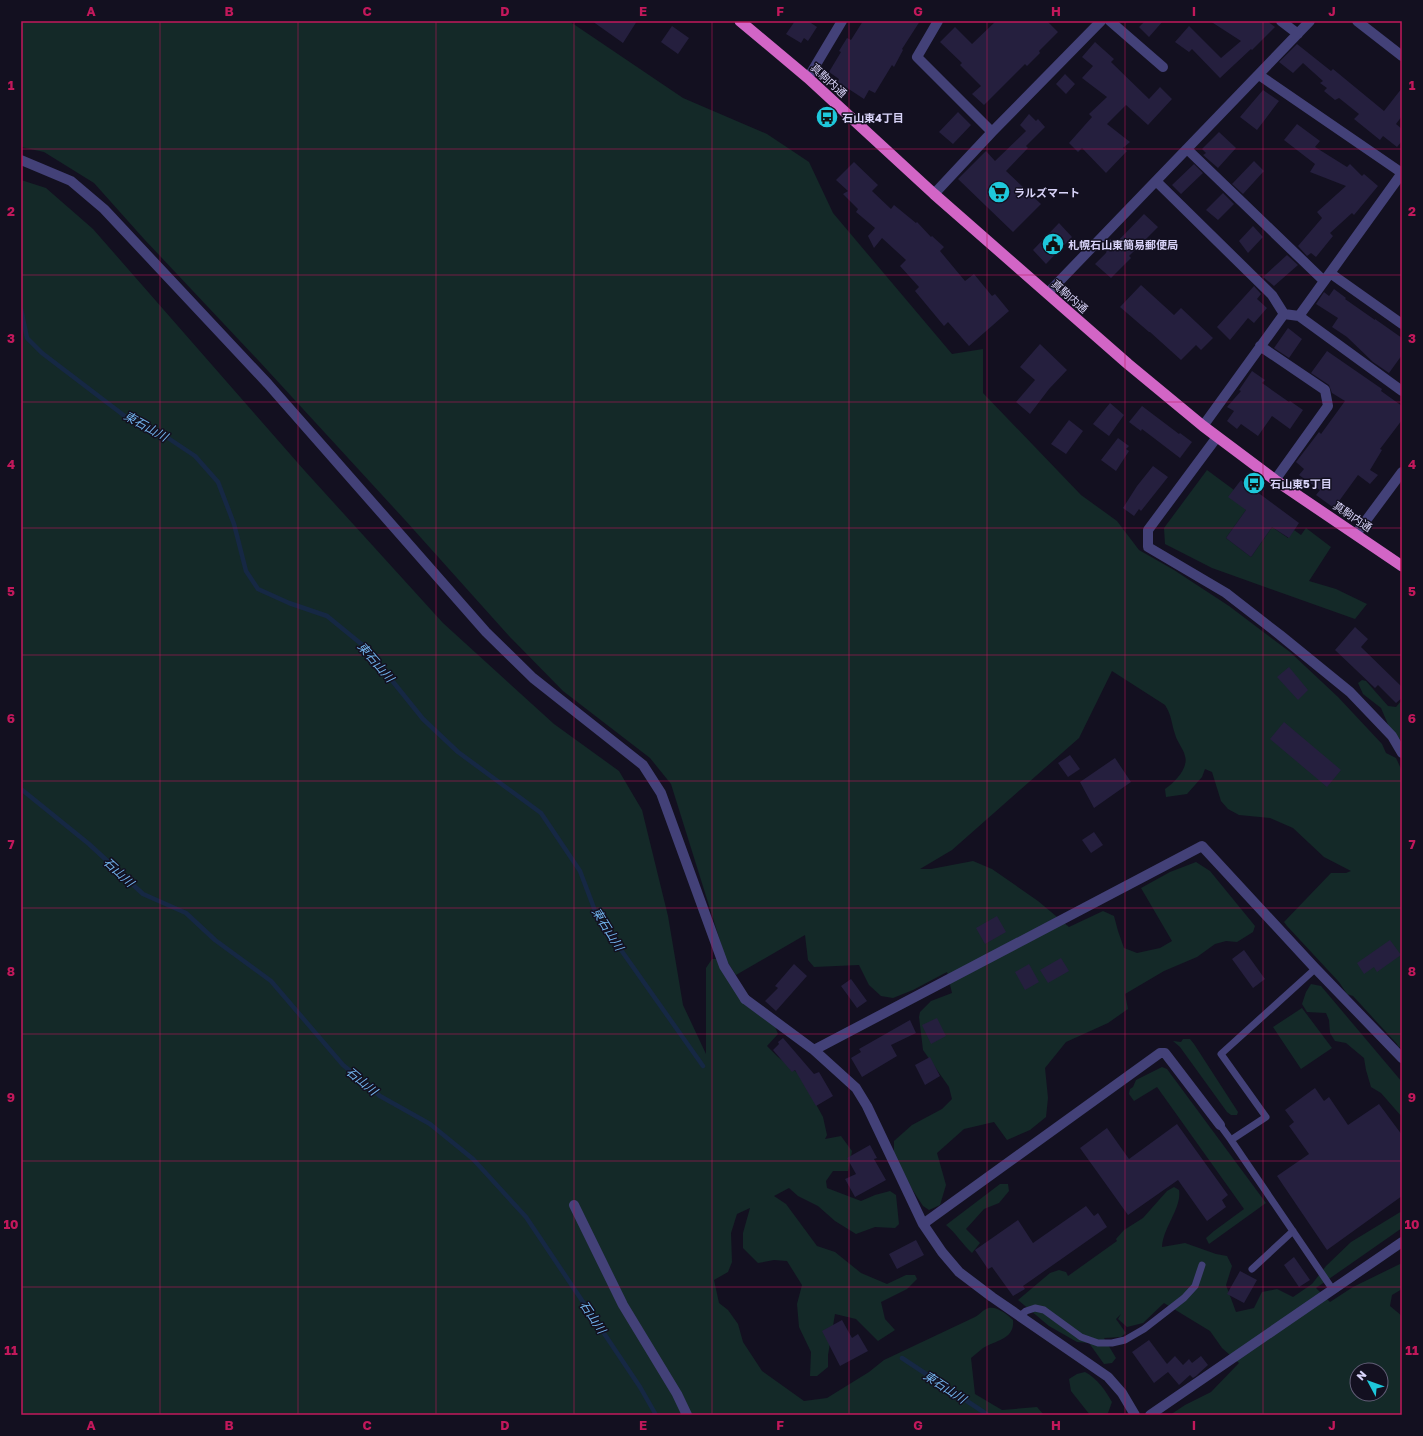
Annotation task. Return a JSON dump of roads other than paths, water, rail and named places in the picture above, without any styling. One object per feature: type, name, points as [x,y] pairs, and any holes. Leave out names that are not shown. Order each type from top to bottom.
[{"type":"highway","name":"真駒内通","points":[[740,21],[808,78],[934,194],[1128,364],[1203,426],[1275,480],[1402,566]]},
{"type":"street","points":[[808,78],[842,21]]},
{"type":"street","points":[[938,21],[917,57],[992,132]]},
{"type":"street","points":[[934,194],[992,132],[1101,21]]},
{"type":"street","points":[[1110,21],[1163,67]]},
{"type":"street","points":[[1282,21],[1298,34]]},
{"type":"street","points":[[1048,293],[1310,21]]},
{"type":"street","points":[[1357,21],[1402,56]]},
{"type":"street","points":[[1259,75],[1402,173],[1299,316]]},
{"type":"street","points":[[1187,149],[1327,277],[1402,324]]},
{"type":"street","points":[[21,160],[70,181],[104,209],[273,390],[486,632],[533,678],[643,765],[661,793],[724,966],[745,998],[814,1050],[856,1088],[867,1106],[923,1224],[942,1252],[959,1272],[1108,1378],[1122,1393],[1135,1415]]},
{"type":"street","points":[[1156,181],[1272,295],[1284,314]]},
{"type":"street","points":[[1284,314],[1299,316],[1402,390]]},
{"type":"street","points":[[1203,426],[1284,314]]},
{"type":"street","points":[[1260,346],[1324,390],[1328,406],[1275,480]]},
{"type":"street","points":[[1217,437],[1148,530],[1148,547],[1226,593],[1280,635],[1350,692],[1392,736],[1402,753]]},
{"type":"street","points":[[1356,534],[1402,472]]},
{"type":"street","points":[[814,1050],[1202,846],[1316,969],[1402,1058]]},
{"type":"street","points":[[923,1224],[1160,1053],[1165,1053],[1220,1125]]},
{"type":"street","points":[[574,1205],[623,1305],[677,1394],[687,1415]]},
{"type":"street","points":[[1150,1415],[1402,1242]]},
{"type":"lane","points":[[1231,1140],[1266,1116],[1221,1054],[1316,969]]},
{"type":"lane","points":[[1220,1125],[1333,1290]]},
{"type":"lane","points":[[1252,1269],[1293,1231]]},
{"type":"lane","points":[[1020,1316],[1026,1311],[1035,1308],[1044,1310],[1081,1337],[1098,1343],[1112,1343],[1125,1340],[1144,1329],[1184,1298],[1195,1286],[1202,1265]]},
{"type":"waterway","name":"東石山川","points":[[21,309],[27,338],[42,353],[126,417],[168,438],[195,456],[218,482],[234,524],[246,571],[258,589],[289,603],[327,616],[365,647],[423,719],[458,752],[541,813],[580,871],[597,916],[703,1066]]},
{"type":"waterway","name":"石山川","points":[[21,789],[89,844],[143,894],[186,913],[215,940],[271,981],[343,1065],[380,1096],[430,1124],[473,1159],[526,1217],[640,1387],[656,1415]]},
{"type":"waterway","name":"東石山川","points":[[902,1358],[988,1415]]},
{"type":"place","name":"石山東4丁目","points":[[827,117]]},
{"type":"place","name":"ラルズマート","points":[[999,192]]},
{"type":"place","name":"札幌石山東簡易郵便局","points":[[1053,244]]},
{"type":"place","name":"石山東5丁目","points":[[1254,483]]}]
